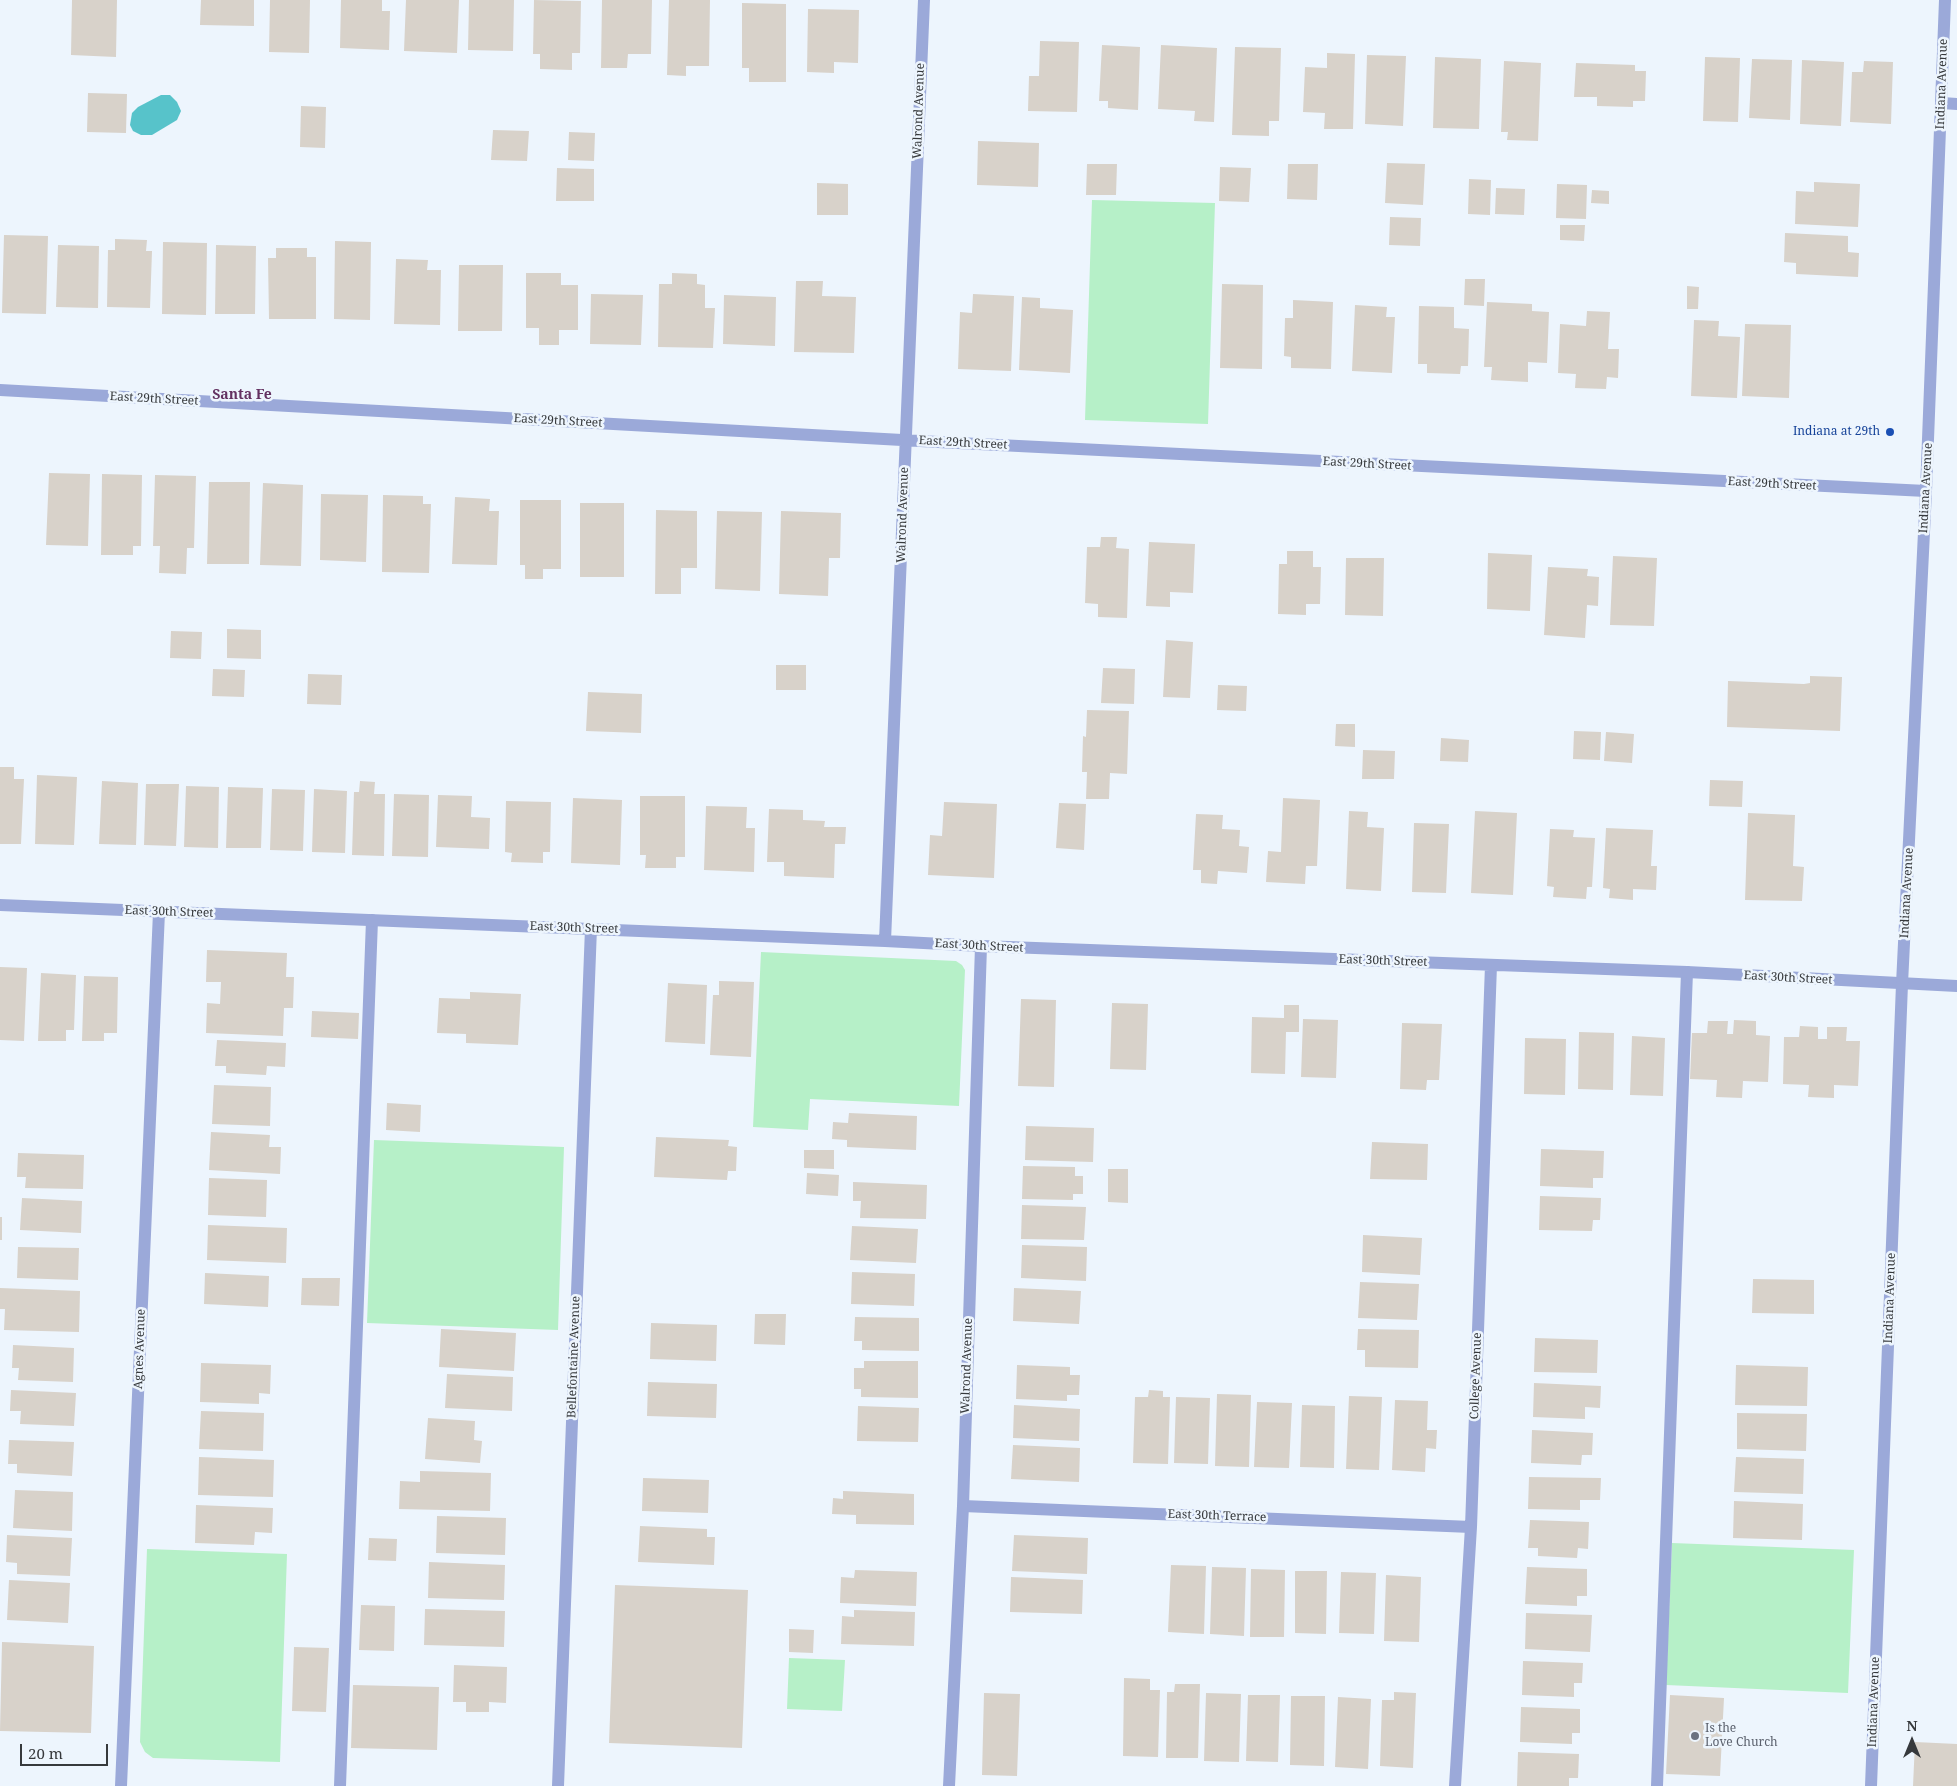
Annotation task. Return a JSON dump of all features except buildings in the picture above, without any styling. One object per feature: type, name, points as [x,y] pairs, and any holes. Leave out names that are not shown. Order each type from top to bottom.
[{"type":"street","name":"Walrond Avenue","points":[[885,940],[924,0]]},
{"type":"street","name":"Indiana Avenue","points":[[1871,1786],[1902,984],[1926,491],[1945,0]]},
{"type":"street","points":[[1942,103],[1957,104]]},
{"type":"street","name":"East 29th Street","points":[[0,390],[906,440],[1926,491]]},
{"type":"street","name":"East 30th Street","points":[[0,905],[885,940],[981,946],[1686,972],[1957,986]]},
{"type":"street","name":"Agnes Avenue","points":[[121,1786],[159,912]]},
{"type":"street","points":[[340,1786],[372,920]]},
{"type":"street","name":"Bellefontaine Avenue","points":[[558,1786],[591,928]]},
{"type":"street","name":"Walrond Avenue","points":[[949,1786],[963,1506],[981,946]]},
{"type":"street","name":"College Avenue","points":[[1455,1786],[1471,1527],[1491,965]]},
{"type":"street","points":[[1657,1786],[1686,972]]},
{"type":"street","name":"East 30th Terrace","points":[[963,1506],[1471,1527]]},
{"type":"green space","points":[[1092,200],[1215,203],[1208,424],[1085,420]]},
{"type":"green space","points":[[761,952],[956,961],[962,965],[965,970],[959,1106],[810,1099],[808,1130],[753,1127]]},
{"type":"green space","points":[[374,1140],[564,1147],[558,1330],[367,1323]]},
{"type":"green space","points":[[1672,1543],[1854,1550],[1848,1693],[1666,1685]]},
{"type":"green space","points":[[147,1549],[287,1554],[280,1762],[153,1758],[145,1752],[140,1742]]},
{"type":"green space","points":[[789,1658],[845,1660],[842,1711],[787,1709]]},
{"type":"water","points":[[161,95],[170,95],[177,102],[181,111],[177,120],[152,135],[141,135],[133,131],[130,125],[132,113],[138,107]]},
{"type":"place","name":"Indiana at 29th","points":[[1890,432]]},
{"type":"place","name":"Is the Love Church","points":[[1695,1736]]},
{"type":"district","name":"Santa Fe","points":[[242,395]]}]
